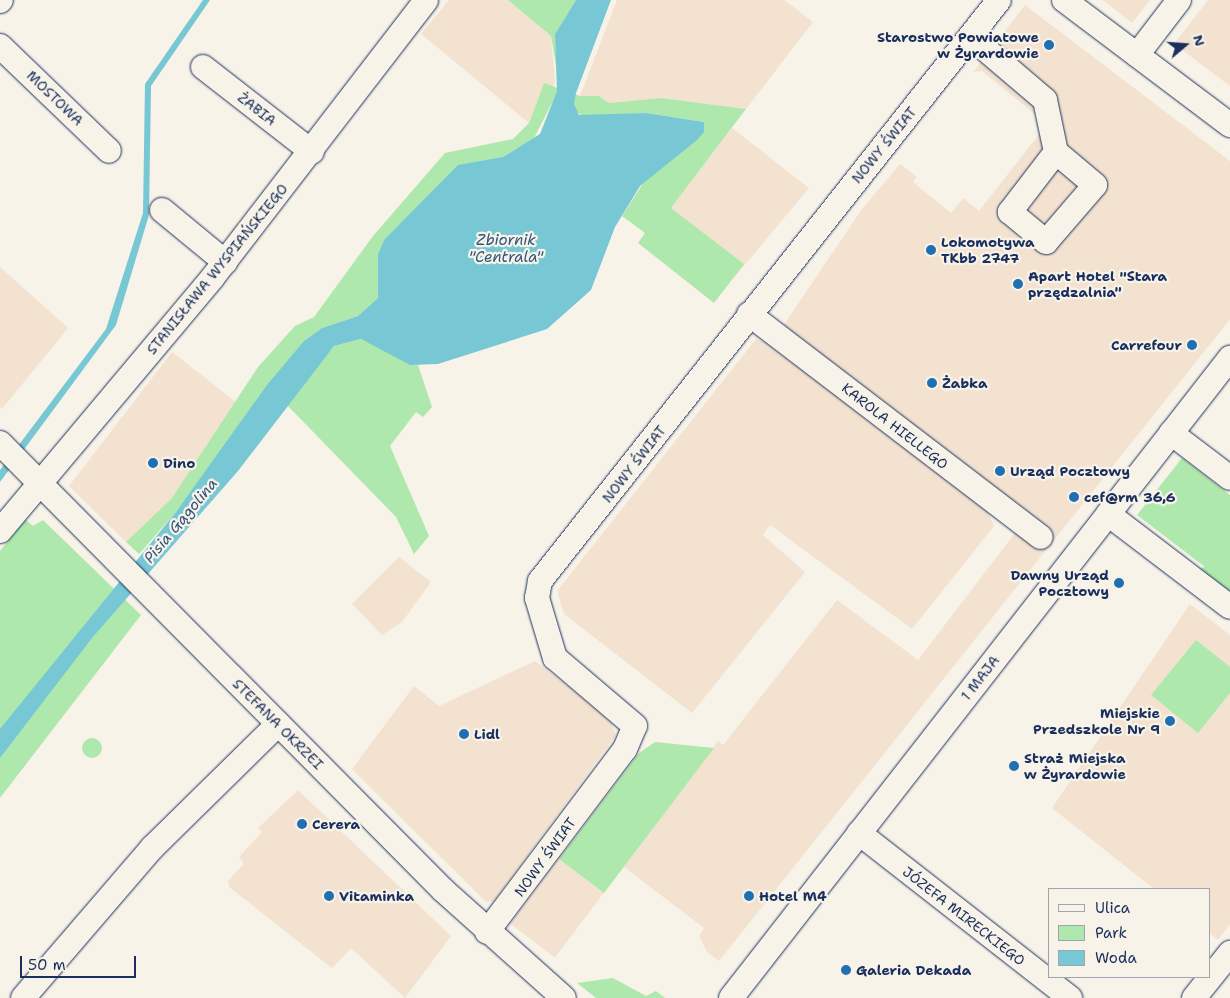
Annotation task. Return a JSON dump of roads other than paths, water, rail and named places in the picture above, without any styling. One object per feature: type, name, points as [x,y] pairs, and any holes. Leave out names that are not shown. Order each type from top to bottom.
[{"type":"street","name":"STANISŁAWA WYSPIAŃSKIEGO","points":[[0,531],[31,476],[225,262],[312,152],[426,0]]},
{"type":"street","name":"NOWY ŚWIAT","points":[[487,932],[625,748],[635,726],[555,658],[537,598],[538,585],[749,314],[999,0]]},
{"type":"street","points":[[1064,0],[1230,125]]},
{"type":"street","points":[[1137,55],[1179,0]]},
{"type":"street","points":[[971,37],[1040,91],[1056,152]]},
{"type":"street","name":"MOSTOWA","points":[[0,46],[109,151]]},
{"type":"street","name":"ŻABIA","points":[[203,66],[312,152]]},
{"type":"street","points":[[162,210],[225,262]]},
{"type":"street","name":"KAROLA HIELLEGO","points":[[749,314],[1071,562]]},
{"type":"street","name":"1 MAJA","points":[[730,998],[1230,358]]},
{"type":"street","points":[[1171,433],[1230,478]]},
{"type":"street","name":"STEFANA OKRZEI","points":[[0,444],[487,932],[564,998]]},
{"type":"street","points":[[1108,514],[1230,608]]},
{"type":"street","points":[[23,998],[152,848],[278,724]]},
{"type":"street","name":"JÓZEFA MIRECKIEGO","points":[[859,833],[1060,995]]},
{"type":"street","points":[[1194,998],[1230,953]]},
{"type":"water","points":[[203,0],[210,0],[151,86],[149,215],[116,325],[0,482],[0,470],[106,329],[143,213],[145,84]]},
{"type":"water","name":"Zbiornik \"Centrala\"","points":[[576,0],[611,0],[576,93],[574,104],[579,115],[646,113],[704,122],[704,132],[697,140],[640,186],[615,227],[591,290],[547,329],[438,364],[410,365],[361,339],[334,346],[238,471],[92,638],[0,758],[0,729],[176,512],[267,385],[304,341],[322,328],[358,316],[378,298],[378,254],[384,240],[458,165],[503,157],[540,134],[557,91],[555,34]]},
{"type":"place","name":"Starostwo Powiatowe w Żyrardowie","points":[[1049,45]]},
{"type":"place","name":"Lokomotywa TKbb 2747","points":[[931,250]]},
{"type":"place","name":"Apart Hotel \"Stara przędzalnia\"","points":[[1018,284]]},
{"type":"place","name":"Carrefour","points":[[1192,345]]},
{"type":"place","name":"Żabka","points":[[932,383]]},
{"type":"place","name":"Dino","points":[[153,463]]},
{"type":"place","name":"Urząd Pocztowy","points":[[1000,471]]},
{"type":"place","name":"cef@rm 36,6","points":[[1074,497]]},
{"type":"place","name":"Dawny Urząd Pocztowy","points":[[1119,583]]},
{"type":"place","name":"Miejskie Przedszkole Nr 9","points":[[1170,721]]},
{"type":"place","name":"Lidl","points":[[464,734]]},
{"type":"place","name":"Straż Miejska w Żyrardowie","points":[[1014,766]]},
{"type":"place","name":"Cerera","points":[[302,824]]},
{"type":"place","name":"Vitaminka","points":[[329,896]]},
{"type":"place","name":"Hotel M4","points":[[749,896]]},
{"type":"place","name":"Galeria Dekada","points":[[846,970]]},
{"type":"water label","name":"Pisia Gągolina","points":[[181,521]]}]
